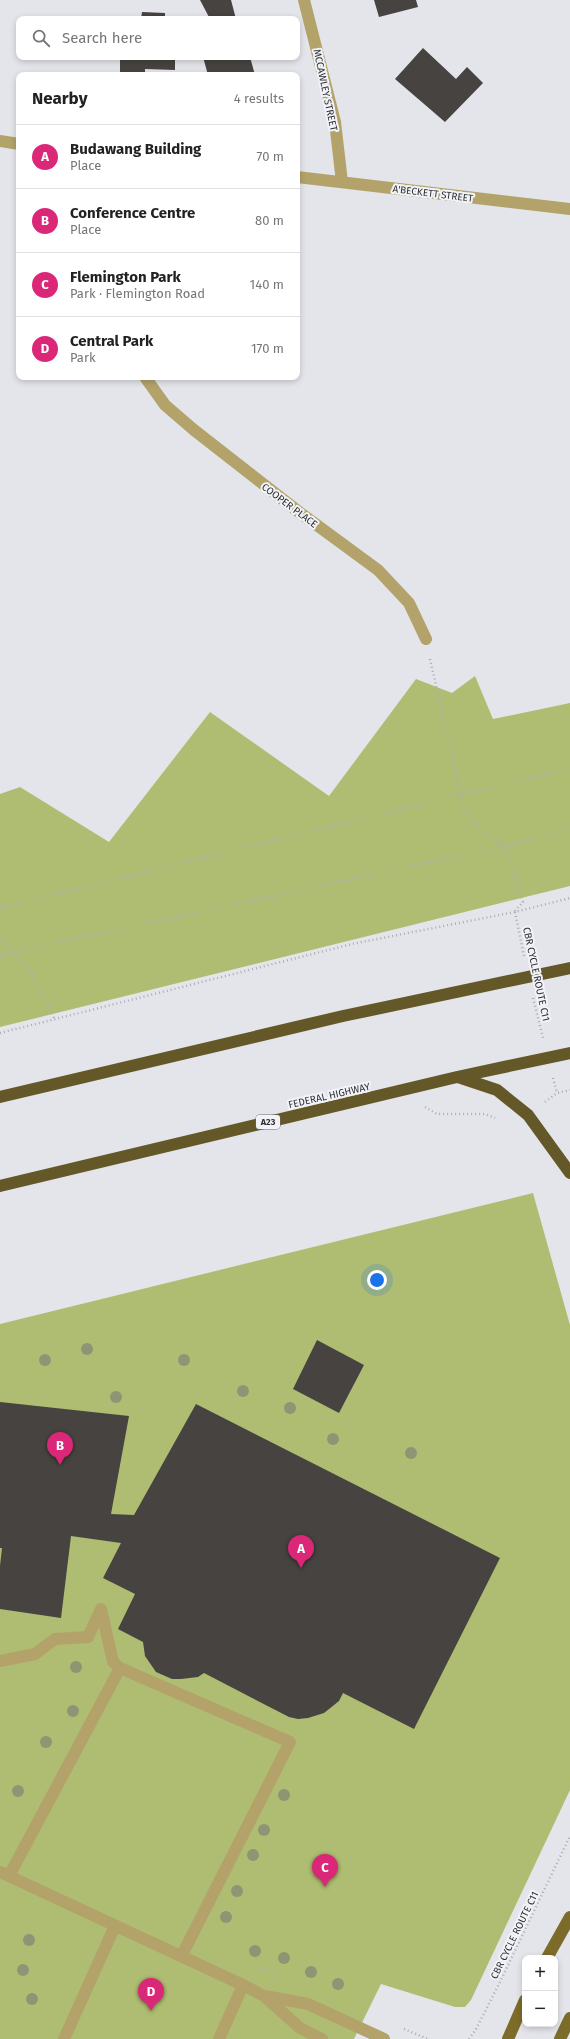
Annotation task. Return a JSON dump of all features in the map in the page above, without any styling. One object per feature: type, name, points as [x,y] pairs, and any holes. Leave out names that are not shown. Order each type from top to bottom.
[{"type":"highway","points":[[0,1097],[343,1016],[527,976],[570,970]]},
{"type":"highway","name":"FEDERAL HIGHWAY","points":[[0,1186],[457,1077],[570,1053]]},
{"type":"highway","points":[[457,1077],[497,1090],[528,1115],[570,1173]]},
{"type":"main road","points":[[549,1955],[570,1917]]},
{"type":"main road","points":[[508,2039],[522,2007]]},
{"type":"main road","points":[[560,2039],[570,2018]]},
{"type":"street","name":"MCCAWLEY STREET","points":[[304,0],[334,122],[342,182]]},
{"type":"street","points":[[0,141],[16,144]]},
{"type":"street","name":"A'BECKETT STREET","points":[[300,177],[570,209]]},
{"type":"street","name":"COOPER PLACE","points":[[147,380],[165,405],[194,430],[299,512],[378,570],[409,603],[426,639]]},
{"type":"street","points":[[0,1661],[35,1654],[55,1639],[88,1637],[101,1609],[113,1662],[120,1668],[290,1742],[182,1955]]},
{"type":"street","points":[[120,1668],[4,1874],[115,1926],[182,1955],[243,1985],[264,1996],[300,2028],[322,2039]]},
{"type":"street","points":[[64,2039],[115,1926]]},
{"type":"street","points":[[219,2039],[243,1985]]},
{"type":"street","points":[[264,1996],[308,2004],[384,2039]]},
{"type":"path","points":[[426,639],[465,812],[483,833],[505,846],[523,902],[515,912]]},
{"type":"path","points":[[0,908],[570,768]]},
{"type":"path","points":[[0,955],[505,846],[570,830]]},
{"type":"path","points":[[0,1033],[352,944],[515,912],[570,898]]},
{"type":"path","name":"CBR CYCLE ROUTE C11","points":[[515,912],[527,976],[557,1093],[570,1090]]},
{"type":"path","points":[[0,938],[31,973],[55,1020]]},
{"type":"path","points":[[397,1091],[437,1114],[485,1114],[500,1120]]},
{"type":"path","name":"CBR CYCLE ROUTE C11","points":[[469,2039],[476,2029],[496,1990],[570,1836]]},
{"type":"green space","points":[[475,676],[493,719],[570,703],[570,886],[0,1027],[0,794],[20,787],[109,842],[210,712],[329,796],[416,679],[452,693]]},
{"type":"green space","points":[[533,1193],[570,1325],[570,1790],[471,2000],[465,2007],[455,2007],[381,1984],[354,2039],[0,2039],[0,1324]]},
{"type":"building","points":[[200,0],[231,0],[235,16],[208,16]]},
{"type":"building","points":[[374,0],[416,0],[418,7],[379,17]]},
{"type":"building","points":[[142,12],[165,13],[165,16],[141,16]]},
{"type":"building","points":[[423,48],[456,79],[467,67],[483,83],[445,122],[395,79]]},
{"type":"building","points":[[120,60],[175,60],[175,70],[145,69],[145,72],[120,72]]},
{"type":"building","points":[[204,60],[251,60],[254,72],[207,72]]},
{"type":"building","points":[[317,1340],[364,1365],[339,1413],[293,1389]]},
{"type":"building","points":[[0,1402],[129,1416],[111,1514],[134,1515],[196,1404],[500,1558],[414,1729],[343,1693],[339,1701],[324,1713],[308,1718],[298,1719],[289,1717],[204,1673],[198,1677],[172,1679],[156,1672],[145,1656],[143,1642],[118,1629],[135,1594],[103,1578],[121,1543],[71,1536],[61,1618],[0,1609],[0,1566],[2,1548],[0,1548]]},
{"type":"place","name":"Conference Centre","points":[[60,1465]]},
{"type":"place","name":"Budawang Building","points":[[301,1568]]},
{"type":"place","name":"Flemington Park","points":[[325,1887]]},
{"type":"place","name":"Central Park","points":[[151,2011]]}]
